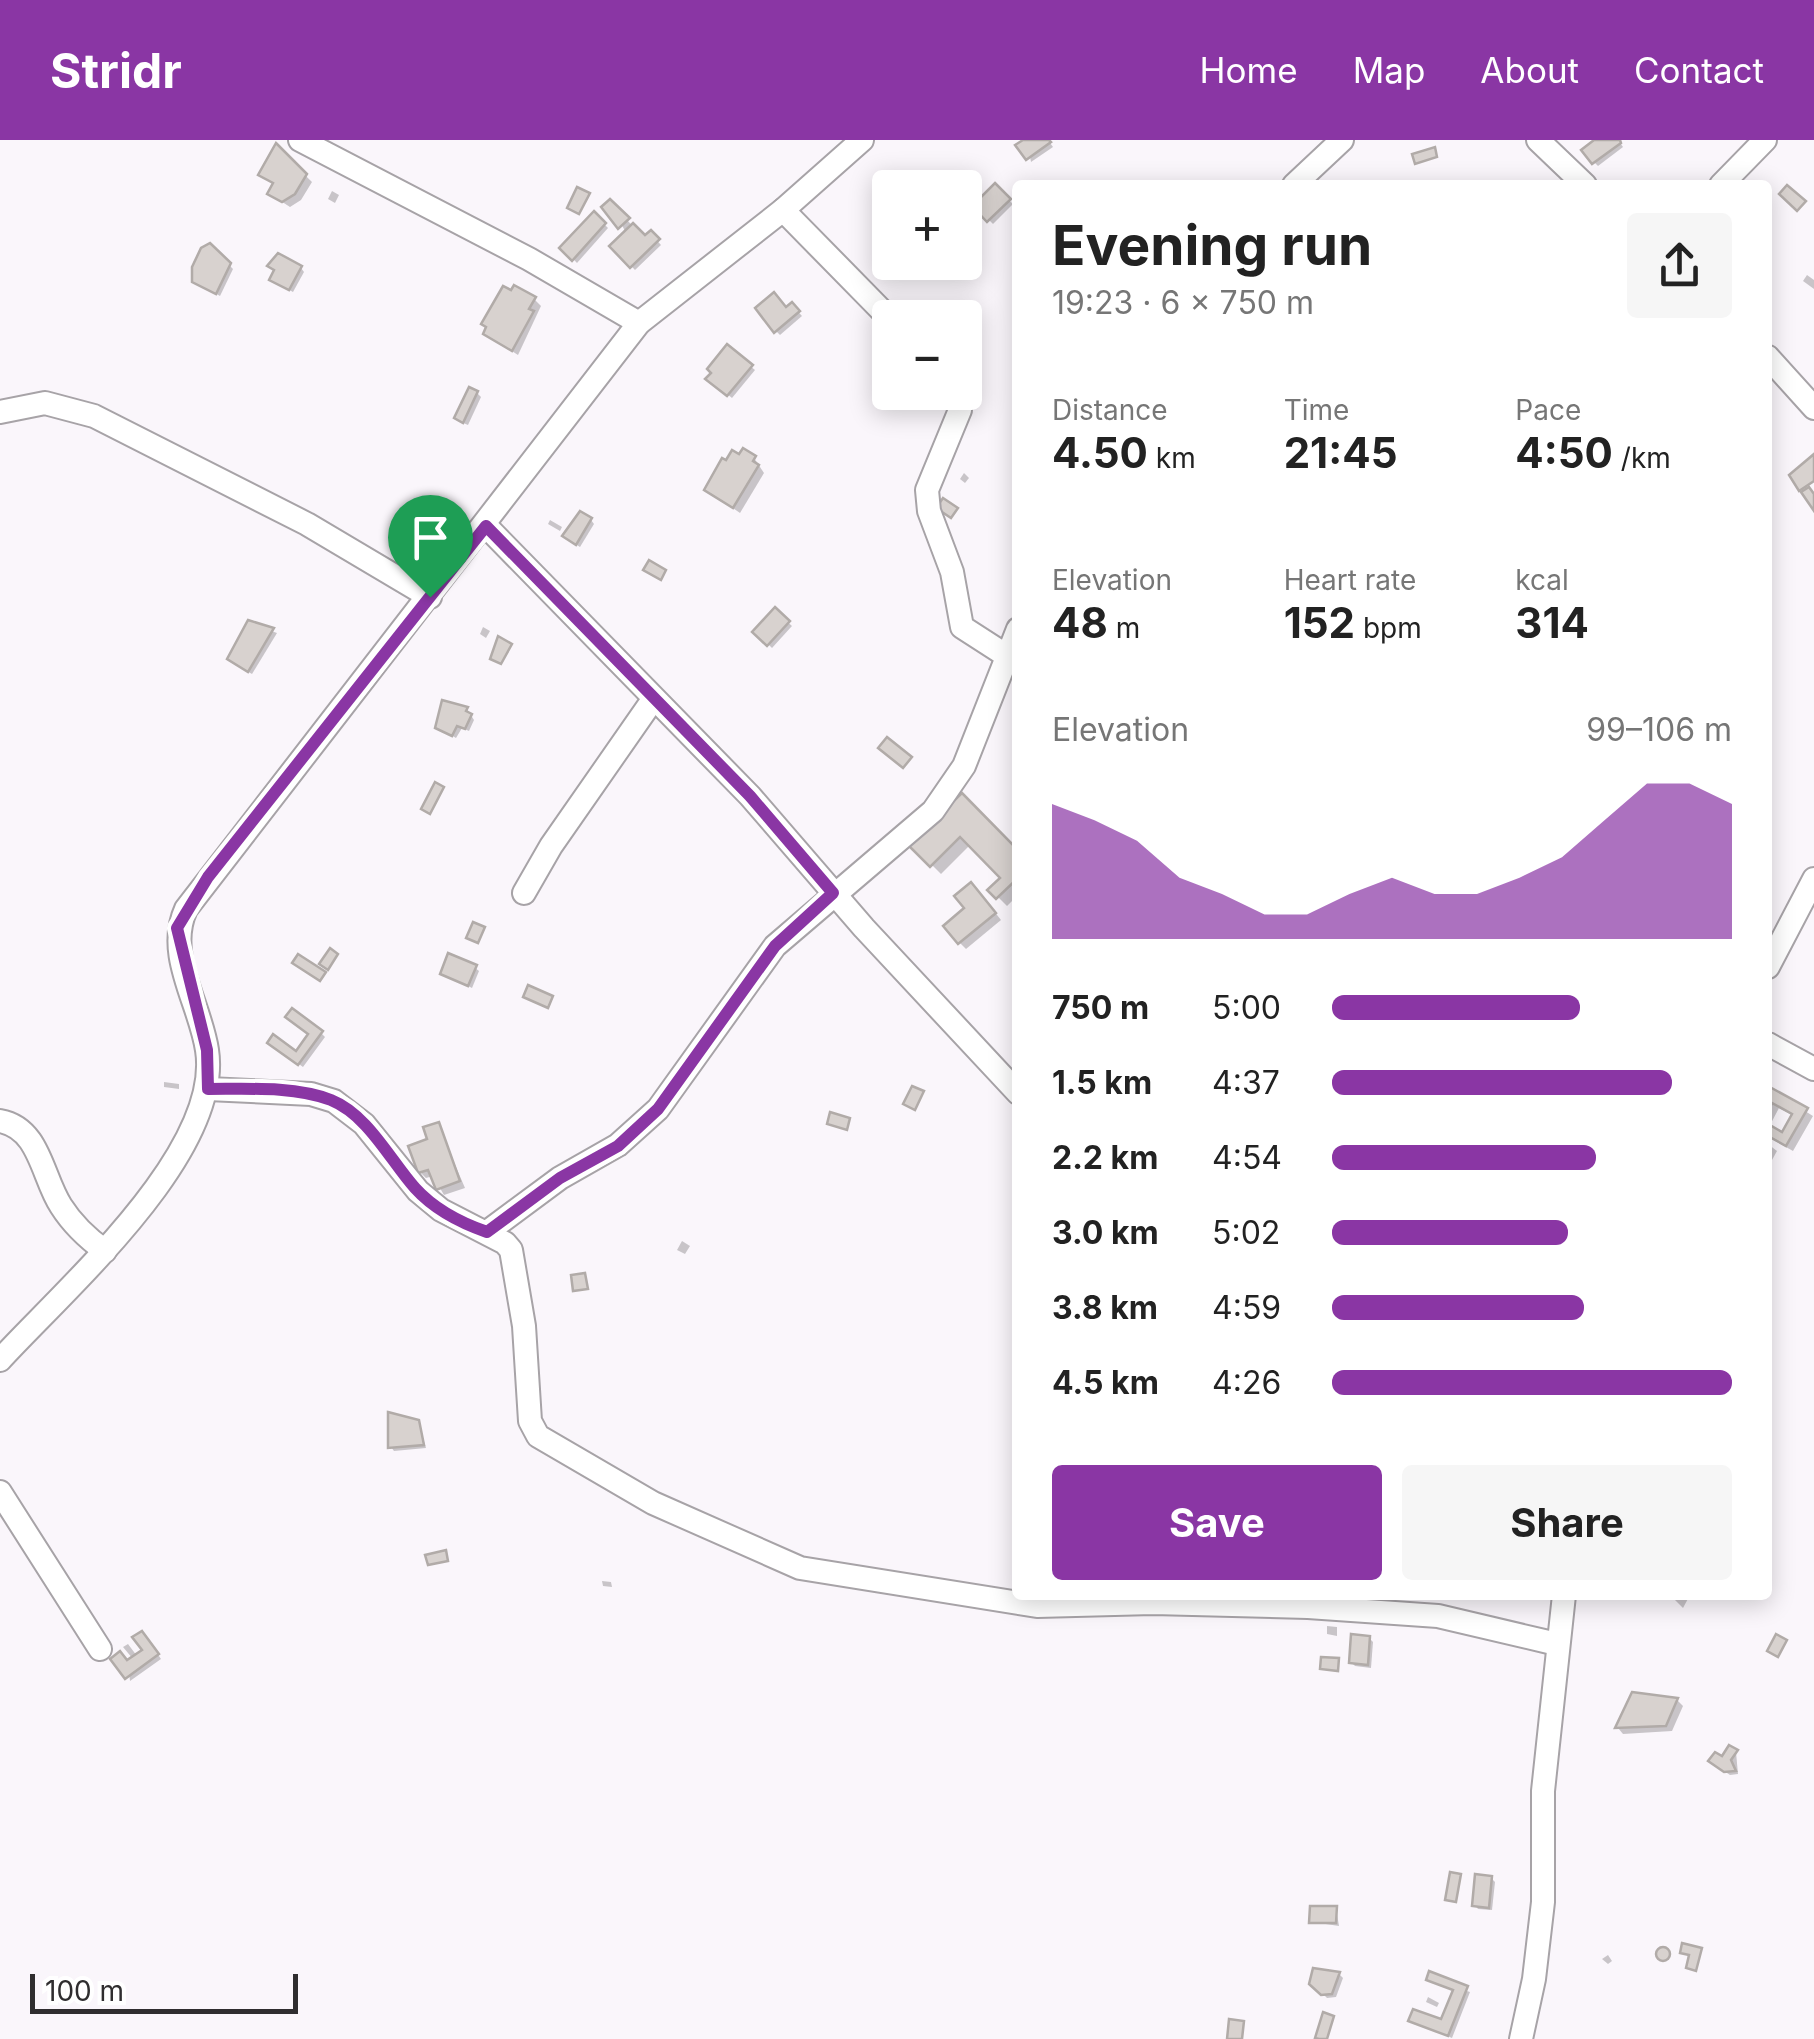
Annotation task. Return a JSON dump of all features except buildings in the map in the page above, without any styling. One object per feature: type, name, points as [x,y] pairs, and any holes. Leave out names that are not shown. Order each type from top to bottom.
[{"type":"street","points":[[300,140],[529,259],[638,323]]},
{"type":"street","points":[[0,1360],[105,1250],[182,1150],[200,1118],[208,1089],[207,1050],[179,942],[177,928],[186,909],[486,526],[638,323],[783,210],[862,140]]},
{"type":"street","points":[[1299,180],[1342,140]]},
{"type":"street","points":[[1538,140],[1579,180]]},
{"type":"street","points":[[1726,180],[1765,140]]},
{"type":"street","points":[[783,210],[872,301]]},
{"type":"street","points":[[1772,361],[1814,408]]},
{"type":"street","points":[[0,412],[46,402],[94,416],[308,524],[430,597]]},
{"type":"street","points":[[960,410],[926,490],[929,511],[945,544],[957,619],[981,642],[1007,656]]},
{"type":"street","points":[[486,526],[750,796],[833,893],[1012,1087]]},
{"type":"street","points":[[487,1232],[560,1178],[618,1146],[658,1109],[764,961],[833,893],[933,811],[964,766],[1012,644]]},
{"type":"street","points":[[524,893],[551,846],[652,700]]},
{"type":"street","points":[[1772,959],[1814,880]]},
{"type":"street","points":[[1772,1046],[1814,1069]]},
{"type":"street","points":[[208,1089],[311,1094],[334,1101],[364,1124],[418,1191],[441,1210],[487,1232],[511,1250],[524,1326],[530,1422],[538,1436],[653,1503],[800,1568],[1037,1606],[1104,1600],[1438,1616],[1557,1644]]},
{"type":"street","points":[[0,1120],[21,1129],[33,1142],[60,1205],[81,1234],[105,1250]]},
{"type":"street","points":[[0,1492],[100,1649]]},
{"type":"street","points":[[1521,2039],[1534,1980],[1543,1902],[1543,1791],[1563,1600]]},
{"type":"route","points":[[486,526],[750,796],[833,893],[775,946],[692,1067],[658,1109],[618,1146],[560,1178],[487,1232],[441,1210],[418,1191],[364,1124],[334,1101],[311,1094],[208,1089],[207,1050],[180,956],[177,928],[208,877],[430,597],[486,526]]}]
